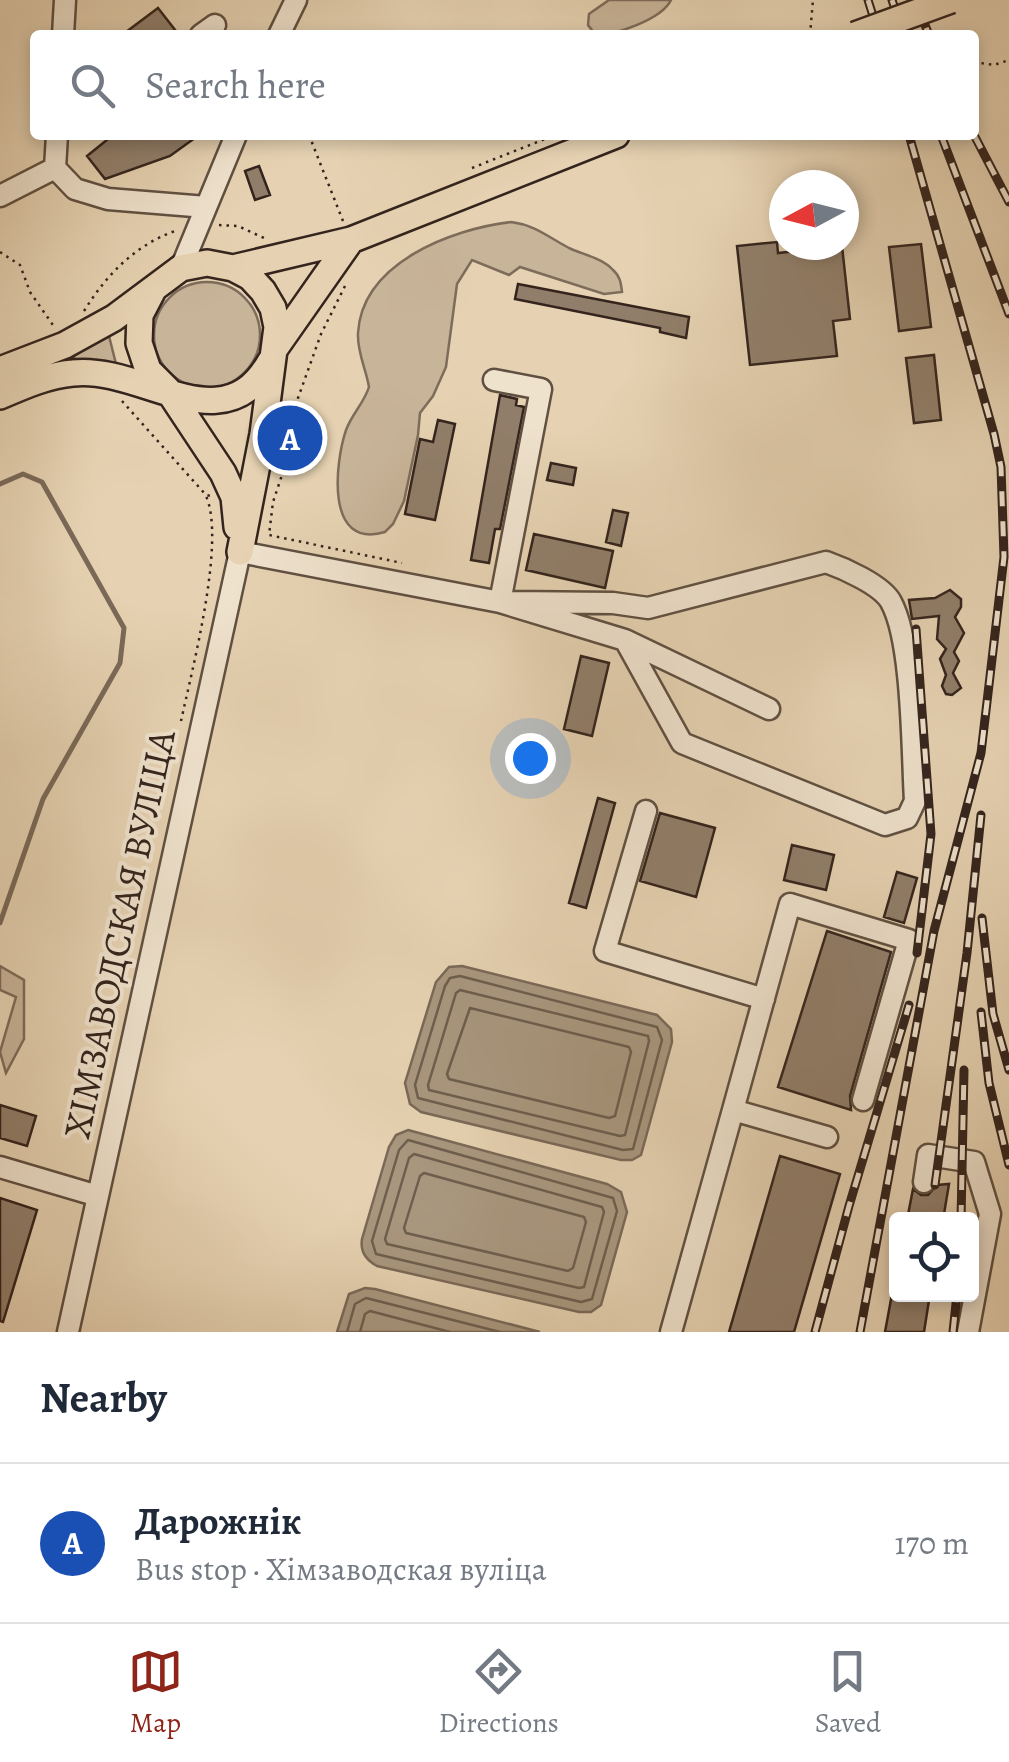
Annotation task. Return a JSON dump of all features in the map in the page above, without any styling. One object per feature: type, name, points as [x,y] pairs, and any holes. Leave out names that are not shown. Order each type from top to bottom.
[{"type":"main road","points":[[869,30],[952,0]]},
{"type":"main road","points":[[232,268],[347,232],[602,140]]},
{"type":"main road","points":[[0,396],[75,372],[110,376],[168,390],[187,399],[228,400],[262,376],[347,232]]},
{"type":"main road","points":[[5,368],[65,345],[114,318],[182,268],[207,263],[250,277],[263,291],[277,327],[253,499],[240,552]]},
{"type":"main road","points":[[153,290],[140,315],[139,343],[148,370],[168,390],[224,473],[253,499]]},
{"type":"street","points":[[63,30],[65,0]]},
{"type":"street","points":[[281,30],[296,0]]},
{"type":"street","points":[[57,140],[55,168],[74,189],[203,215]]},
{"type":"street","points":[[182,268],[234,140]]},
{"type":"street","points":[[0,196],[55,168]]},
{"type":"street","points":[[494,380],[541,389],[500,602]]},
{"type":"street","points":[[240,552],[500,602],[625,640],[770,709]]},
{"type":"street","name":"ХІМЗАВОДСКАЯ ВУЛІЦА","points":[[68,1332],[240,552]]},
{"type":"street","points":[[500,602],[613,603],[648,608],[826,562],[849,570],[890,598],[904,640],[915,801],[907,818],[885,825],[682,743],[625,640]]},
{"type":"street","points":[[646,811],[604,951],[764,999]]},
{"type":"street","points":[[672,1332],[790,904],[909,940],[863,1100]]},
{"type":"street","points":[[733,1110],[827,1137]]},
{"type":"street","points":[[924,1182],[928,1155],[974,1162],[990,1214],[968,1332]]},
{"type":"street","points":[[0,1168],[98,1196]]},
{"type":"path","points":[[810,30],[813,0]]},
{"type":"path","points":[[979,63],[994,65],[1009,60]]},
{"type":"path","points":[[311,140],[347,232]]},
{"type":"path","points":[[83,312],[101,283],[141,246],[203,215],[274,242]]},
{"type":"path","points":[[0,252],[20,265],[30,292],[58,331]]},
{"type":"path","points":[[351,273],[253,499],[269,536],[403,564]]},
{"type":"path","points":[[122,400],[206,496],[212,508],[207,586],[182,721]]},
{"type":"path","points":[[206,496],[253,499]]},
{"type":"shaded area","points":[[609,0],[671,0],[658,14],[621,30],[592,30],[589,14]]},
{"type":"shaded area","points":[[511,222],[604,262],[617,275],[622,292],[604,294],[520,267],[509,275],[472,260],[457,284],[446,367],[420,413],[404,501],[385,532],[366,534],[352,528],[343,516],[339,500],[339,462],[346,430],[369,387],[358,340],[363,308],[392,269],[414,254],[462,232]]},
{"type":"shaded area","points":[[207,282],[227,286],[245,297],[256,315],[260,335],[256,355],[245,373],[227,384],[207,388],[187,384],[169,373],[158,355],[154,335],[158,315],[169,297],[187,286]]},
{"type":"shaded area","points":[[108,332],[116,364],[76,363],[73,353]]},
{"type":"shaded area","points":[[0,966],[24,980],[24,1039],[6,1073],[0,1052],[16,997],[0,990]]},
{"type":"water","points":[[462,966],[657,1015],[671,1029],[672,1042],[641,1155],[621,1160],[421,1112],[410,1104],[405,1083],[436,982],[449,967]]},
{"type":"water","points":[[408,1130],[607,1184],[621,1192],[627,1212],[601,1305],[591,1312],[579,1312],[377,1266],[370,1261],[363,1251],[362,1239],[389,1147],[396,1135]]},
{"type":"water","points":[[365,1288],[540,1332],[337,1332],[349,1294]]},
{"type":"building","points":[[158,8],[175,30],[129,30]]},
{"type":"building","points":[[107,140],[192,140],[170,156],[105,179],[87,156]]},
{"type":"building","points":[[259,166],[270,195],[255,200],[245,171]]},
{"type":"building","points":[[769,243],[769,260],[844,260],[850,319],[833,321],[837,356],[750,365],[737,246]]},
{"type":"building","points":[[921,244],[931,327],[899,331],[889,247]]},
{"type":"building","points":[[518,284],[689,317],[686,338],[660,332],[660,328],[515,299]]},
{"type":"building","points":[[934,355],[941,420],[914,423],[906,358]]},
{"type":"building","points":[[500,395],[517,399],[516,405],[524,407],[500,529],[495,529],[489,563],[471,560]]},
{"type":"building","points":[[438,420],[455,424],[435,520],[405,514],[420,439],[433,442]]},
{"type":"building","points":[[551,463],[576,468],[573,485],[547,480]]},
{"type":"building","points":[[613,510],[628,513],[621,546],[606,542]]},
{"type":"building","points":[[534,534],[613,551],[605,588],[526,570]]},
{"type":"building","points":[[950,590],[961,599],[955,617],[964,633],[954,652],[959,661],[953,673],[961,688],[952,695],[946,694],[942,686],[946,675],[940,659],[946,649],[937,639],[939,616],[912,619],[909,600],[935,598]]},
{"type":"building","points":[[581,656],[609,663],[592,736],[564,729]]},
{"type":"building","points":[[598,798],[615,803],[586,908],[569,903]]},
{"type":"building","points":[[660,813],[715,828],[696,897],[640,881]]},
{"type":"building","points":[[792,845],[834,855],[826,890],[784,880]]},
{"type":"building","points":[[897,872],[917,878],[904,923],[884,917]]},
{"type":"building","points":[[827,931],[891,952],[850,1096],[851,1110],[778,1087]]},
{"type":"building","points":[[0,1105],[36,1116],[27,1146],[0,1138]]},
{"type":"building","points":[[780,1156],[840,1174],[794,1332],[729,1332]]},
{"type":"building","points":[[949,1184],[944,1212],[909,1212],[913,1189],[928,1195],[937,1185]]},
{"type":"building","points":[[0,1198],[37,1210],[3,1322],[0,1321]]},
{"type":"building","points":[[891,1302],[929,1302],[924,1332],[885,1332]]},
{"type":"waterway","points":[[0,484],[23,474],[42,482],[124,628],[120,663],[43,799],[0,923]]},
{"type":"railway","points":[[868,0],[877,30]]},
{"type":"railway","points":[[892,0],[902,30]]},
{"type":"railway","points":[[915,0],[927,30]]},
{"type":"railway","points":[[860,1332],[934,931],[981,753],[1004,557],[1001,467],[994,434],[910,140]]},
{"type":"railway","points":[[943,140],[1009,314]]},
{"type":"railway","points":[[977,140],[1009,202]]},
{"type":"railway","points":[[916,629],[931,834],[917,953]]},
{"type":"railway","points":[[935,1185],[967,953],[981,815]]},
{"type":"railway","points":[[982,918],[993,1014],[1009,1070]]},
{"type":"railway","points":[[815,1332],[909,1005]]},
{"type":"railway","points":[[981,1012],[989,1083],[1009,1165]]},
{"type":"railway","points":[[961,1212],[964,1070]]},
{"type":"railway","points":[[953,1332],[956,1302]]},
{"type":"place","name":"Дарожнік","points":[[290,438]]}]
